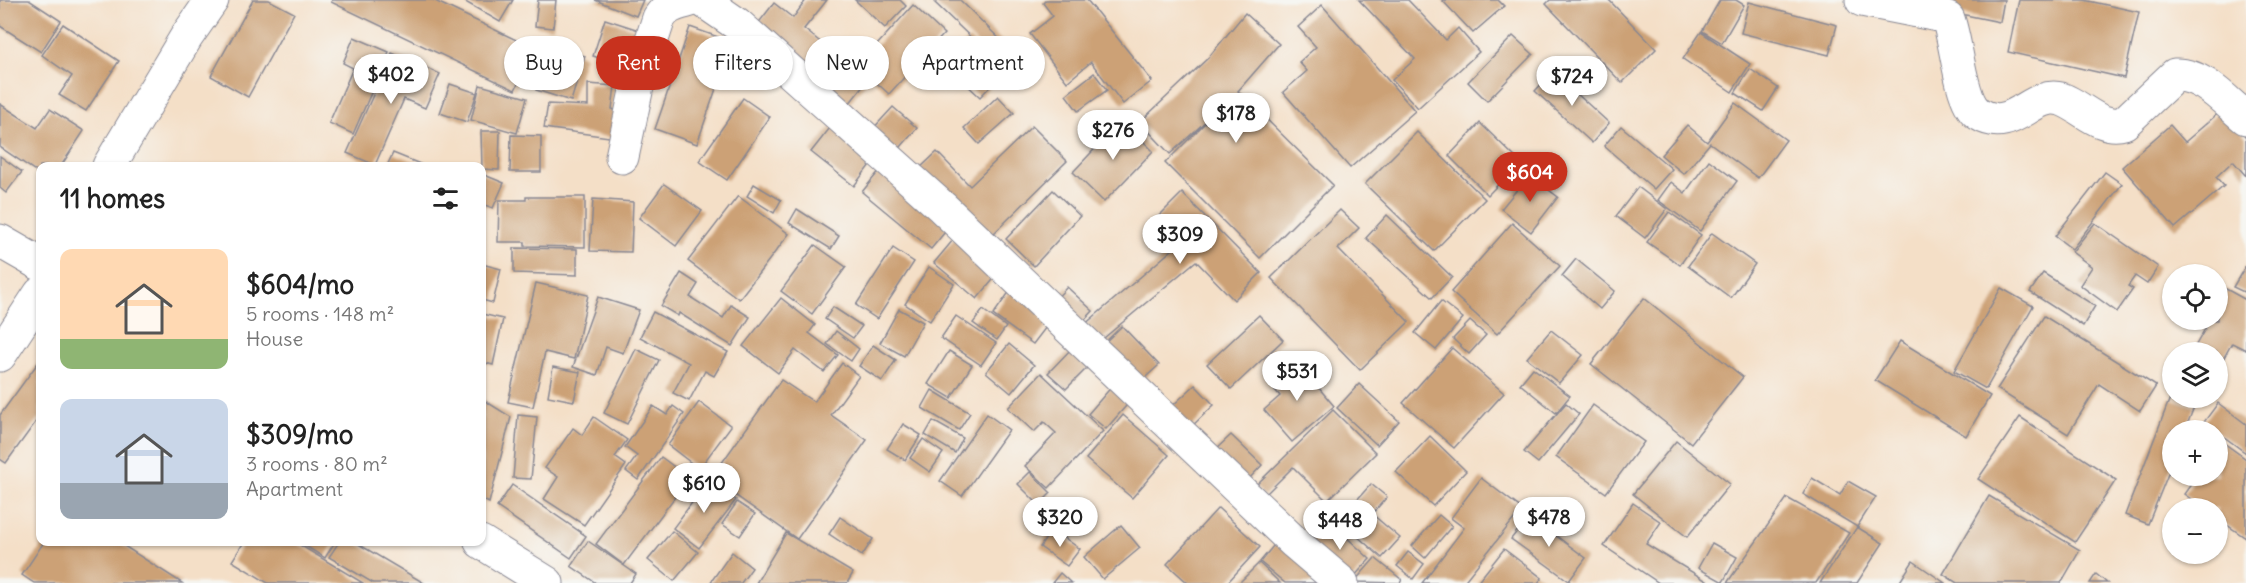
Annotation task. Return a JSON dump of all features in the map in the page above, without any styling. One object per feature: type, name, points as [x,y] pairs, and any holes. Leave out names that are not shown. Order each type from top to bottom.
[{"type":"street","points":[[111,162],[187,36],[212,0]]},
{"type":"street","points":[[622,157],[638,82],[659,18],[663,11],[671,5],[691,0]]},
{"type":"street","points":[[702,0],[737,24],[942,207],[1295,543],[1342,583]]},
{"type":"street","points":[[1862,0],[1938,15],[1948,20],[1967,101],[1977,114],[1994,120],[2008,119],[2051,98],[2061,99],[2106,123],[2115,125],[2124,123],[2175,75],[2186,74],[2196,78],[2246,118]]},
{"type":"street","points":[[0,241],[36,262]]},
{"type":"street","points":[[0,355],[36,300]]},
{"type":"street","points":[[486,545],[547,583]]},
{"type":"building","points":[[0,0],[29,0],[61,21],[41,52],[0,26]]},
{"type":"building","points":[[253,0],[269,0],[294,13],[248,97],[211,76]]},
{"type":"building","points":[[332,0],[433,0],[508,36],[504,36],[504,85],[331,2]]},
{"type":"building","points":[[462,0],[513,0],[500,22]]},
{"type":"building","points":[[538,0],[556,0],[553,28],[535,26]]},
{"type":"building","points":[[595,0],[643,0],[636,16]]},
{"type":"building","points":[[806,0],[827,0],[804,29],[813,36],[805,36],[805,70],[793,61],[793,36],[761,36],[753,30],[774,3],[793,18]]},
{"type":"building","points":[[855,0],[900,0],[906,6],[885,28]]},
{"type":"building","points":[[938,0],[960,0],[997,36],[970,36],[935,3]]},
{"type":"building","points":[[1046,0],[1087,0],[1152,81],[1123,104],[1091,62],[1067,82],[1045,53],[1045,36],[1030,34],[1053,16],[1043,3]]},
{"type":"building","points":[[1359,0],[1408,0],[1446,40],[1458,28],[1479,52],[1418,108],[1392,80],[1415,59]]},
{"type":"building","points":[[1442,0],[1498,0],[1504,6],[1473,33]]},
{"type":"building","points":[[1550,0],[1609,0],[1656,49],[1622,83],[1546,4]]},
{"type":"building","points":[[1720,0],[1736,0],[1744,5],[1722,43],[1702,31]]},
{"type":"building","points":[[1933,0],[2004,0],[2000,22],[1931,8]]},
{"type":"building","points":[[2019,0],[2084,0],[2139,12],[2124,78],[2008,52]]},
{"type":"building","points":[[1749,2],[1837,25],[1829,55],[1741,33]]},
{"type":"building","points":[[913,5],[944,34],[942,36],[901,36],[901,81],[889,94],[885,90],[889,90],[889,36],[885,36]]},
{"type":"building","points":[[1322,5],[1415,111],[1350,168],[1283,92],[1307,71],[1299,62],[1316,47],[1298,27]]},
{"type":"building","points":[[1245,13],[1279,44],[1238,91],[1333,185],[1260,258],[1165,163],[1220,108],[1170,154],[1140,122],[1208,58]]},
{"type":"building","points":[[605,19],[639,30],[637,36],[599,36]]},
{"type":"building","points":[[63,24],[119,61],[86,111],[59,95],[72,76],[42,55]]},
{"type":"building","points":[[690,27],[715,36],[693,36],[693,90],[716,90],[697,144],[655,129],[668,90],[681,90],[681,53]]},
{"type":"building","points":[[1701,32],[1750,64],[1732,92],[1683,59]]},
{"type":"building","points":[[1513,36],[1533,54],[1487,101],[1468,82]]},
{"type":"building","points":[[354,37],[389,52],[353,134],[329,123],[353,68],[343,63]]},
{"type":"building","points":[[392,53],[440,74],[425,108],[404,99],[376,162],[368,162],[347,153]]},
{"type":"building","points":[[1750,69],[1778,88],[1763,111],[1735,93]]},
{"type":"building","points":[[1553,72],[1609,123],[1592,143],[1535,91]]},
{"type":"building","points":[[1094,73],[1107,90],[1078,111],[1066,95]]},
{"type":"building","points":[[450,84],[477,93],[467,122],[440,113]]},
{"type":"building","points":[[588,84],[596,85],[596,90],[614,90],[612,109],[620,112],[616,138],[544,128],[548,104],[588,106]]},
{"type":"building","points":[[480,85],[527,98],[517,133],[471,120]]},
{"type":"building","points":[[536,90],[574,90],[571,101]]},
{"type":"building","points":[[831,90],[860,90],[849,104]]},
{"type":"building","points":[[973,90],[987,90],[980,97]]},
{"type":"building","points":[[998,96],[1014,113],[979,144],[964,128]]},
{"type":"building","points":[[743,98],[770,117],[727,180],[699,161]]},
{"type":"building","points":[[1735,103],[1786,140],[1758,178],[1710,143],[1684,174],[1661,155],[1687,125],[1707,142]]},
{"type":"building","points":[[0,104],[37,128],[50,109],[84,131],[64,162],[36,162],[36,171],[0,147]]},
{"type":"building","points":[[893,107],[917,128],[895,154],[870,132]]},
{"type":"building","points":[[2222,110],[2246,137],[2246,176],[2233,161],[2216,177],[2224,186],[2175,228],[2122,167],[2170,125],[2185,142]]},
{"type":"building","points":[[1122,120],[1153,151],[1104,202],[1073,172]]},
{"type":"building","points":[[1480,123],[1520,162],[1488,195],[1449,156]]},
{"type":"building","points":[[833,124],[876,157],[854,186],[811,152]]},
{"type":"building","points":[[1032,126],[1067,161],[988,239],[919,169],[937,152],[970,186]]},
{"type":"building","points":[[1621,126],[1672,169],[1654,189],[1604,146]]},
{"type":"building","points":[[481,131],[500,131],[499,170],[486,169],[486,162],[482,162]]},
{"type":"building","points":[[1417,132],[1485,199],[1434,251],[1365,184]]},
{"type":"building","points":[[511,135],[541,136],[541,172],[510,172]]},
{"type":"building","points":[[393,153],[415,162],[389,162]]},
{"type":"building","points":[[0,156],[22,172],[6,193],[0,188]]},
{"type":"building","points":[[1709,160],[1737,181],[1700,231],[1658,200],[1671,182],[1685,193]]},
{"type":"building","points":[[880,170],[949,227],[931,249],[862,192]]},
{"type":"building","points":[[2105,172],[2122,184],[2072,249],[2055,236]]},
{"type":"building","points":[[1529,175],[1558,197],[1531,232],[1501,209]]},
{"type":"building","points":[[486,176],[504,183],[493,208],[486,205]]},
{"type":"building","points":[[664,184],[702,211],[676,246],[639,218]]},
{"type":"building","points":[[754,184],[781,200],[774,213],[747,196]]},
{"type":"building","points":[[1638,187],[1667,209],[1645,238],[1616,216]]},
{"type":"building","points":[[1053,190],[1080,216],[1034,266],[1006,239]]},
{"type":"building","points":[[1182,193],[1261,273],[1234,300],[1196,261],[1098,343],[1084,325],[1179,244],[1155,220]]},
{"type":"building","points":[[738,196],[789,234],[739,299],[688,261]]},
{"type":"building","points":[[526,197],[585,197],[585,247],[525,246],[525,242],[498,242],[499,200],[526,200]]},
{"type":"building","points":[[593,199],[633,202],[631,252],[590,251]]},
{"type":"building","points":[[797,209],[839,236],[831,249],[789,223]]},
{"type":"building","points":[[1340,210],[1359,228],[1338,249],[1409,322],[1360,370],[1271,278]]},
{"type":"building","points":[[1669,212],[1701,235],[1680,265],[1647,242]]},
{"type":"building","points":[[1387,215],[1452,277],[1432,298],[1366,238]]},
{"type":"building","points":[[1512,223],[1560,266],[1497,334],[1451,292]]},
{"type":"building","points":[[2095,223],[2158,267],[2147,284],[2135,276],[2128,286],[2133,289],[2117,312],[2080,285],[2092,267],[2072,252]]},
{"type":"building","points":[[1712,233],[1755,264],[1731,298],[1688,266]]},
{"type":"building","points":[[958,234],[1002,269],[977,299],[934,263]]},
{"type":"building","points":[[815,245],[846,267],[812,314],[781,291]]},
{"type":"building","points":[[514,248],[577,249],[577,275],[514,273]]},
{"type":"building","points":[[893,248],[914,262],[877,319],[856,305]]},
{"type":"building","points":[[1576,259],[1615,291],[1600,309],[1562,276]]},
{"type":"building","points":[[486,265],[501,269],[493,303],[486,301]]},
{"type":"building","points":[[2246,265],[2246,293],[2233,287]]},
{"type":"building","points":[[929,267],[954,284],[930,321],[905,304]]},
{"type":"building","points":[[681,273],[698,284],[690,297],[723,318],[731,305],[750,317],[732,346],[679,313],[678,316],[661,306]]},
{"type":"building","points":[[2043,273],[2095,306],[2083,326],[2030,292]]},
{"type":"building","points":[[536,283],[588,295],[574,359],[545,352],[533,407],[508,402]]},
{"type":"building","points":[[1067,287],[1093,311],[1080,325],[1054,301]]},
{"type":"building","points":[[1012,288],[1053,318],[1033,344],[993,315]]},
{"type":"building","points":[[2001,288],[2033,306],[1986,389],[1954,371]]},
{"type":"building","points":[[2228,290],[2246,300],[2246,350],[2232,343],[2228,350],[2228,342],[2198,342],[2204,330],[2228,330]]},
{"type":"building","points":[[598,297],[639,310],[623,353],[606,347],[597,375],[573,367]]},
{"type":"building","points":[[781,298],[815,325],[809,333],[838,355],[824,372],[795,350],[778,373],[743,346]]},
{"type":"building","points":[[1644,298],[1743,377],[1691,443],[1591,364]]},
{"type":"building","points":[[1441,301],[1463,318],[1436,350],[1415,333]]},
{"type":"building","points":[[833,307],[862,326],[853,338],[825,319]]},
{"type":"building","points":[[899,309],[923,322],[904,356],[880,343]]},
{"type":"building","points":[[983,310],[1006,327],[997,340],[973,323]]},
{"type":"building","points":[[653,312],[728,352],[714,376],[705,371],[689,401],[673,393],[689,363],[640,337]]},
{"type":"building","points":[[486,315],[503,319],[493,365],[486,363]]},
{"type":"building","points":[[1259,315],[1283,340],[1231,389],[1207,364]]},
{"type":"building","points":[[956,316],[996,343],[981,365],[941,338]]},
{"type":"building","points":[[2044,316],[2156,386],[2140,411],[2099,384],[2068,434],[1997,389]]},
{"type":"building","points":[[1470,321],[1486,335],[1469,354],[1453,339]]},
{"type":"building","points":[[1122,326],[1159,365],[1136,386],[1100,347]]},
{"type":"building","points":[[1551,330],[1583,355],[1559,383],[1527,358]]},
{"type":"building","points":[[836,331],[859,349],[851,361],[827,344]]},
{"type":"building","points":[[1900,341],[1990,396],[1966,436],[1875,380]]},
{"type":"building","points":[[1009,344],[1034,365],[1011,393],[986,372]]},
{"type":"building","points":[[873,345],[896,360],[882,381],[859,366]]},
{"type":"building","points":[[1073,347],[1091,364],[1066,389],[1048,373]]},
{"type":"building","points":[[1452,348],[1504,393],[1454,448],[1403,403]]},
{"type":"building","points":[[636,349],[659,360],[627,424],[604,413]]},
{"type":"building","points":[[949,351],[972,365],[951,398],[928,384]]},
{"type":"building","points":[[1296,361],[1334,406],[1292,442],[1264,410],[1280,396],[1269,383]]},
{"type":"building","points":[[842,363],[859,376],[831,415],[867,440],[797,539],[711,478],[781,380],[814,402]]},
{"type":"building","points":[[36,366],[36,422],[6,463],[0,459],[0,415]]},
{"type":"building","points":[[553,367],[580,372],[574,401],[548,396]]},
{"type":"building","points":[[1533,368],[1570,396],[1556,413],[1520,384]]},
{"type":"building","points":[[1041,373],[1103,431],[1049,488],[1025,466],[1056,433],[1044,422],[1034,432],[1008,408]]},
{"type":"building","points":[[1114,384],[1132,399],[1106,429],[1088,414]]},
{"type":"building","points":[[1359,384],[1399,421],[1377,445],[1337,408]]},
{"type":"building","points":[[1195,385],[1214,405],[1190,428],[1170,408]]},
{"type":"building","points":[[932,390],[970,413],[959,430],[922,408]]},
{"type":"building","points":[[486,401],[511,417],[489,503],[486,501]]},
{"type":"building","points":[[699,402],[731,426],[699,469],[668,445]]},
{"type":"building","points":[[1566,403],[1579,414],[1538,463],[1524,452]]},
{"type":"building","points":[[1593,405],[1644,442],[1606,493],[1556,457]]},
{"type":"building","points":[[653,406],[667,415],[673,406],[684,414],[638,480],[626,471],[637,456],[625,447]]},
{"type":"building","points":[[2166,408],[2194,408],[2189,420],[2162,420],[2163,486],[2148,524],[2125,515]]},
{"type":"building","points":[[2214,408],[2225,408],[2246,424],[2246,453],[2228,440],[2228,420],[2205,420]]},
{"type":"building","points":[[1333,410],[1376,453],[1327,501],[1293,467],[1264,496],[1255,486]]},
{"type":"building","points":[[987,414],[1009,430],[962,496],[940,481]]},
{"type":"building","points":[[518,415],[537,417],[531,479],[513,478]]},
{"type":"building","points":[[1123,415],[1169,455],[1132,498],[1086,459]]},
{"type":"building","points":[[594,417],[627,440],[615,457],[626,465],[584,525],[544,499],[558,477],[545,468],[573,428],[582,435]]},
{"type":"building","points":[[2020,417],[2116,480],[2075,542],[1978,479]]},
{"type":"building","points":[[933,421],[963,438],[955,453],[925,435]]},
{"type":"building","points":[[903,424],[921,435],[905,460],[887,449]]},
{"type":"building","points":[[1231,435],[1262,465],[1247,481],[1215,450]]},
{"type":"building","points":[[1430,436],[1466,471],[1433,506],[1396,472]]},
{"type":"building","points":[[923,439],[943,453],[930,472],[910,458]]},
{"type":"building","points":[[1676,441],[1730,484],[1687,537],[1633,494]]},
{"type":"building","points":[[2228,446],[2246,459],[2246,538],[2228,526],[2228,498],[2190,498],[2184,494],[2190,486],[2228,486]]},
{"type":"building","points":[[661,457],[689,478],[624,565],[596,544]]},
{"type":"building","points":[[1030,472],[1051,493],[1039,505],[1018,484]]},
{"type":"building","points":[[1481,478],[1522,509],[1463,583],[1422,583],[1464,528],[1451,518]]},
{"type":"building","points":[[1812,478],[1840,495],[1848,481],[1876,497],[1857,527],[1803,494]]},
{"type":"building","points":[[709,480],[736,500],[699,548],[673,528]]},
{"type":"building","points":[[1371,484],[1387,497],[1372,514],[1400,538],[1382,558],[1339,520]]},
{"type":"building","points":[[512,485],[586,536],[571,558],[497,507]]},
{"type":"building","points":[[1989,496],[2080,550],[2061,583],[1957,583],[1943,574]]},
{"type":"building","points":[[1787,498],[1849,533],[1816,583],[1727,583]]},
{"type":"building","points":[[737,502],[755,514],[740,536],[722,524]]},
{"type":"building","points":[[1633,503],[1661,522],[1646,544],[1710,583],[1659,583],[1604,546]]},
{"type":"building","points":[[1218,508],[1260,547],[1227,583],[1188,583],[1167,564]]},
{"type":"building","points":[[1439,515],[1452,526],[1425,558],[1412,546]]},
{"type":"building","points":[[1529,516],[1586,558],[1569,581],[1511,539]]},
{"type":"building","points":[[840,517],[873,539],[862,556],[829,534]]},
{"type":"building","points":[[1329,521],[1370,559],[1351,580],[1309,543]]},
{"type":"building","points":[[1121,525],[1140,548],[1103,579],[1084,557]]},
{"type":"building","points":[[1857,527],[1883,543],[1857,583],[1820,583]]},
{"type":"building","points":[[1052,529],[1080,549],[1067,566],[1040,547]]},
{"type":"building","points":[[672,531],[698,552],[674,581],[648,560]]},
{"type":"building","points":[[786,533],[853,573],[847,583],[756,583]]},
{"type":"building","points":[[1278,540],[1329,583],[1285,583],[1260,562]]},
{"type":"building","points":[[588,541],[636,574],[630,583],[596,583],[571,566]]},
{"type":"building","points":[[1712,543],[1737,557],[1723,582],[1698,568]]},
{"type":"building","points":[[41,546],[124,546],[182,583],[34,583],[22,575]]},
{"type":"building","points":[[241,546],[302,546],[363,583],[268,583],[232,561]]},
{"type":"building","points":[[306,546],[332,546],[325,558]]},
{"type":"building","points":[[336,546],[362,546],[424,583],[373,583],[329,557]]},
{"type":"building","points":[[1504,549],[1542,578],[1538,583],[1477,583]]},
{"type":"building","points":[[732,552],[752,568],[741,583],[710,583]]},
{"type":"building","points":[[1408,552],[1424,564],[1413,579],[1397,566]]},
{"type":"building","points":[[1375,558],[1402,580],[1400,583],[1354,582]]},
{"type":"building","points":[[1913,561],[1945,583],[1899,583]]},
{"type":"building","points":[[1259,563],[1280,583],[1239,583]]},
{"type":"building","points":[[1060,573],[1071,583],[1052,583]]},
{"type":"building","points":[[2096,574],[2107,583],[2090,583]]}]
